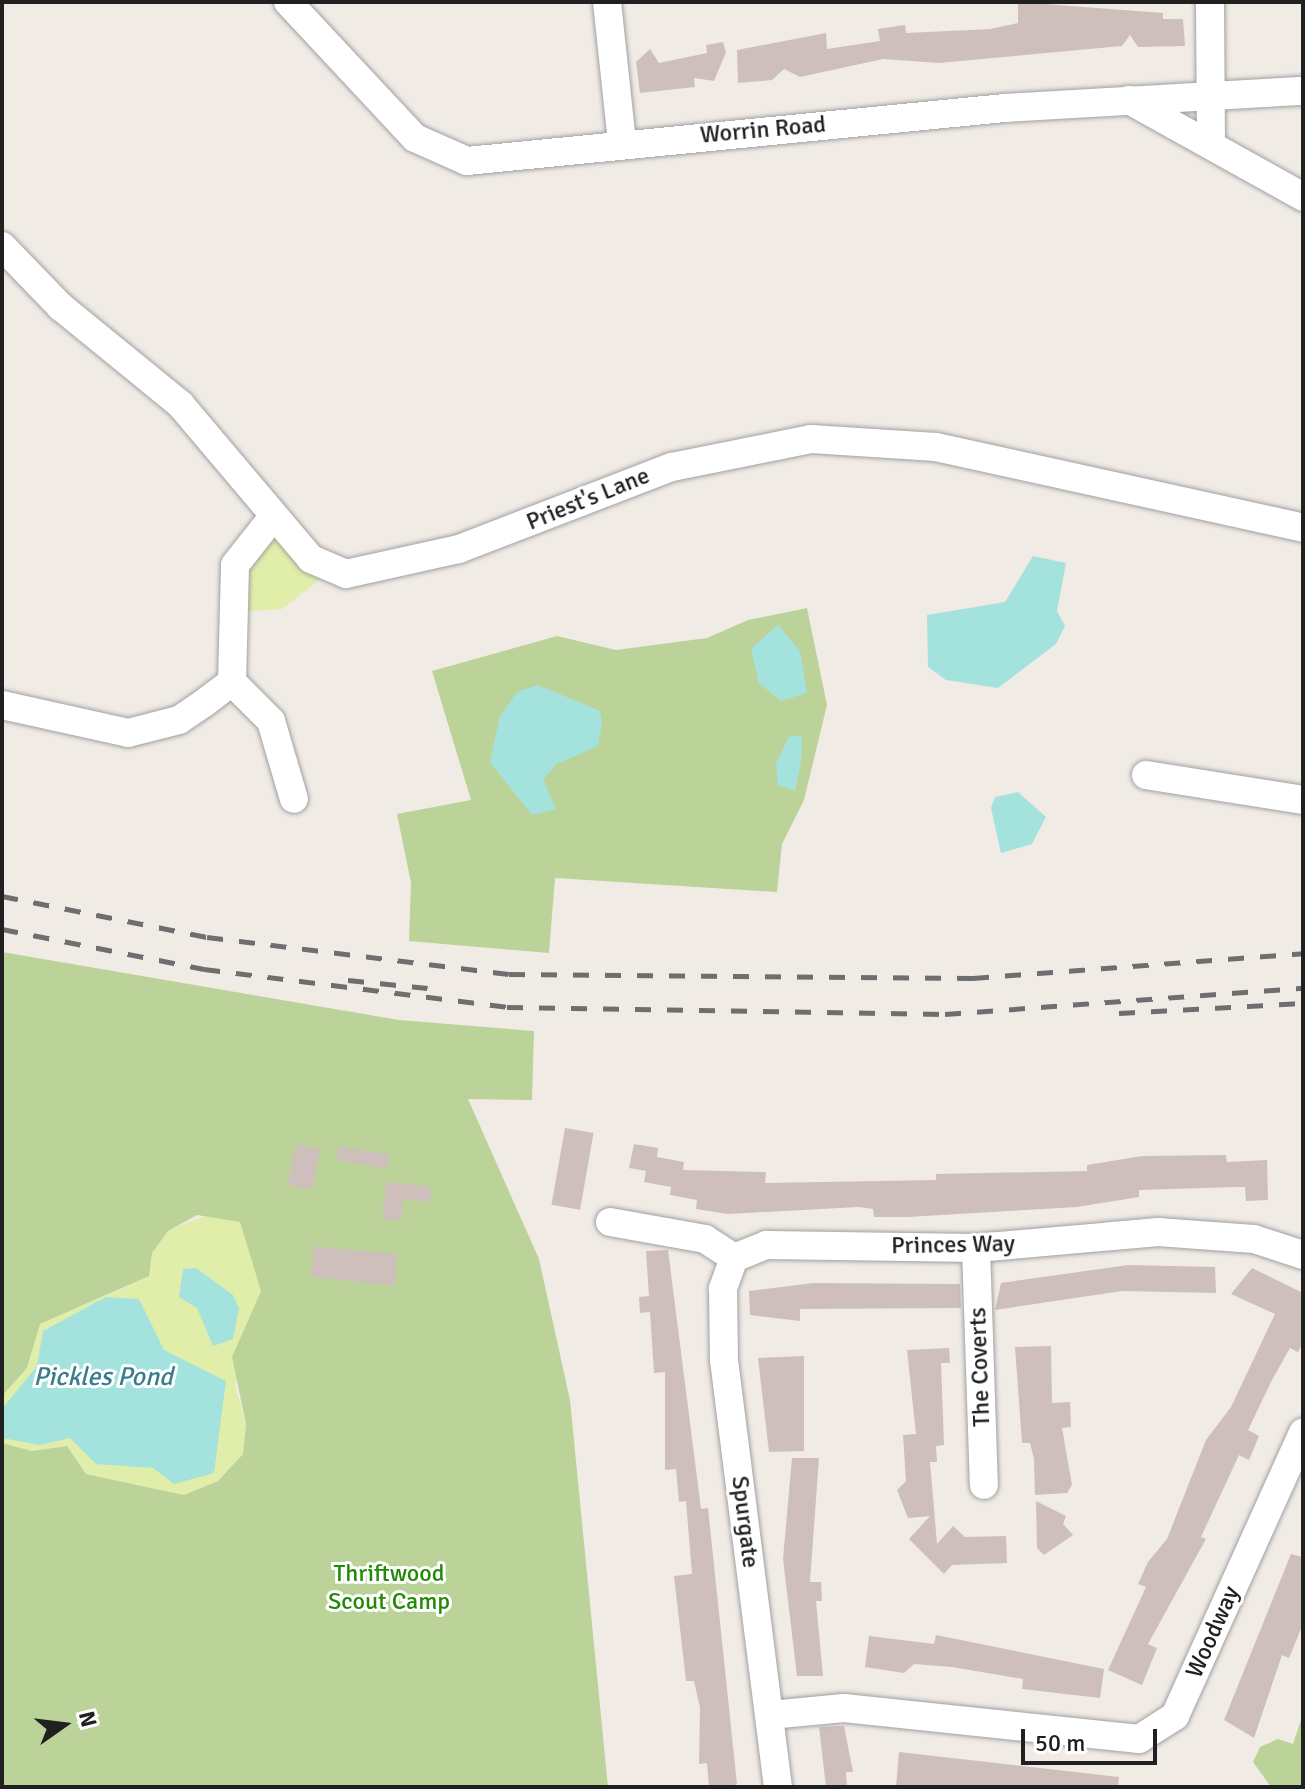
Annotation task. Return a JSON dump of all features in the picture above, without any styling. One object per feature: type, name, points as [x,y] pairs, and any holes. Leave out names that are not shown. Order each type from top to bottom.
[{"type":"street","name":"Worrin Road","points":[[288,2],[415,138],[447,157],[487,161],[622,143],[1127,99],[1303,91]]},
{"type":"street","points":[[607,2],[622,143]]},
{"type":"street","points":[[1210,2],[1214,94],[1211,143]]},
{"type":"street","points":[[1127,99],[1211,143],[1303,197]]},
{"type":"street","name":"Priest's Lane","points":[[2,246],[71,316],[180,404],[272,518],[326,568],[377,571],[459,549],[684,463],[769,443],[851,438],[1026,464],[1303,528]]},
{"type":"street","points":[[272,518],[235,565],[232,682],[271,721],[294,799]]},
{"type":"street","points":[[2,705],[128,733],[179,720],[232,682]]},
{"type":"street","points":[[1146,775],[1303,800]]},
{"type":"street","points":[[610,1222],[705,1239],[734,1258]]},
{"type":"street","name":"Princes Way","points":[[734,1258],[766,1245],[976,1248],[1189,1233],[1254,1239],[1303,1255]]},
{"type":"street","name":"The Coverts","points":[[976,1248],[984,1485]]},
{"type":"street","name":"Spurgate","points":[[734,1258],[723,1289],[724,1360],[778,1787]]},
{"type":"street","name":"Woodway","points":[[770,1715],[844,1708],[1118,1740],[1148,1734],[1175,1716],[1303,1433]]},
{"type":"green space","points":[[272,518],[326,575],[282,609],[235,612],[240,553]]},
{"type":"green space","points":[[807,608],[827,705],[804,800],[782,844],[777,892],[555,878],[549,953],[409,941],[411,883],[397,814],[471,800],[432,671],[557,636],[616,650],[707,638],[748,620]]},
{"type":"green space","name":"Thriftwood Scout Camp","points":[[2,952],[399,1020],[534,1031],[532,1100],[468,1099],[539,1259],[570,1400],[608,1787],[2,1786],[2,1443],[32,1451],[67,1446],[86,1474],[184,1495],[218,1481],[243,1454],[246,1424],[232,1357],[261,1291],[240,1222],[197,1215],[168,1231],[152,1253],[149,1276],[40,1324],[27,1368],[2,1396]]},
{"type":"green space","points":[[213,1213],[240,1222],[261,1291],[235,1386],[246,1424],[243,1454],[218,1481],[185,1495],[86,1474],[67,1446],[32,1451],[2,1443],[2,1396],[27,1368],[40,1324],[128,1286],[168,1230]]},
{"type":"green space","points":[[1303,1714],[1303,1787],[1271,1787],[1253,1762],[1260,1747],[1278,1739],[1293,1744]]},
{"type":"water","points":[[1033,556],[1066,563],[1057,611],[1065,626],[1056,644],[998,688],[946,680],[928,667],[927,615],[1005,602]]},
{"type":"water","points":[[778,625],[800,651],[807,693],[781,701],[759,683],[751,649]]},
{"type":"water","points":[[538,685],[600,711],[602,722],[598,746],[555,765],[543,780],[556,809],[532,815],[490,762],[500,716],[517,692]]},
{"type":"water","points":[[802,735],[795,791],[778,785],[776,763],[789,737]]},
{"type":"water","points":[[1018,792],[1046,817],[1032,844],[1001,853],[991,808],[995,797]]},
{"type":"water","points":[[196,1268],[233,1295],[239,1308],[233,1339],[213,1346],[197,1308],[179,1297],[183,1269]]},
{"type":"water","name":"Pickles Pond","points":[[106,1297],[139,1299],[164,1350],[226,1381],[214,1473],[174,1484],[153,1468],[96,1464],[70,1438],[40,1445],[2,1438],[2,1409],[37,1366],[43,1331]]},
{"type":"building","points":[[1018,2],[1163,13],[1163,19],[1183,19],[1185,46],[1138,47],[1130,35],[1122,46],[939,63],[883,59],[800,77],[784,69],[772,80],[738,83],[737,50],[826,33],[827,49],[880,41],[878,29],[905,25],[906,33],[990,29],[1018,23]]},
{"type":"building","points":[[723,42],[726,52],[714,81],[694,78],[695,87],[640,93],[636,62],[650,49],[659,63],[707,53],[706,45]]},
{"type":"building","points":[[565,1128],[594,1133],[580,1210],[551,1205]]},
{"type":"building","points":[[296,1144],[320,1149],[312,1190],[287,1185]]},
{"type":"building","points":[[634,1144],[658,1148],[657,1157],[684,1162],[683,1170],[766,1172],[765,1183],[936,1180],[936,1174],[1087,1171],[1087,1165],[1142,1156],[1226,1155],[1227,1162],[1267,1160],[1268,1200],[1246,1201],[1245,1187],[1235,1187],[1139,1190],[1139,1197],[1077,1207],[908,1217],[874,1217],[873,1209],[858,1207],[728,1214],[696,1209],[697,1200],[670,1195],[671,1187],[644,1182],[646,1171],[629,1168]]},
{"type":"building","points":[[339,1146],[389,1155],[387,1169],[337,1160]]},
{"type":"building","points":[[386,1182],[431,1187],[430,1202],[403,1199],[401,1221],[382,1219]]},
{"type":"building","points":[[314,1246],[398,1255],[394,1286],[311,1277]]},
{"type":"building","points":[[668,1250],[701,1509],[708,1508],[737,1784],[731,1787],[709,1787],[707,1763],[699,1764],[700,1708],[694,1681],[686,1681],[674,1576],[692,1574],[686,1501],[679,1502],[676,1469],[665,1470],[665,1372],[654,1373],[650,1312],[640,1313],[639,1297],[649,1296],[646,1251]]},
{"type":"building","points":[[1128,1265],[1215,1267],[1216,1293],[1122,1291],[995,1310],[1001,1283]]},
{"type":"building","points":[[1252,1268],[1303,1293],[1303,1343],[1298,1352],[1290,1348],[1248,1430],[1259,1436],[1249,1460],[1239,1455],[1201,1537],[1206,1539],[1148,1644],[1157,1648],[1142,1685],[1108,1670],[1146,1587],[1138,1584],[1148,1562],[1167,1539],[1206,1440],[1231,1407],[1275,1314],[1231,1294]]},
{"type":"building","points":[[813,1283],[960,1284],[961,1308],[800,1309],[800,1321],[750,1315],[749,1291]]},
{"type":"building","points":[[1051,1346],[1052,1403],[1070,1402],[1071,1427],[1062,1428],[1072,1485],[1067,1493],[1035,1495],[1034,1459],[1030,1443],[1022,1443],[1015,1347]]},
{"type":"building","points":[[949,1348],[950,1363],[941,1363],[944,1445],[936,1446],[937,1462],[930,1462],[937,1544],[953,1526],[965,1537],[1006,1536],[1007,1563],[952,1565],[944,1574],[909,1539],[930,1516],[908,1518],[897,1490],[906,1481],[903,1435],[916,1434],[907,1350]]},
{"type":"building","points":[[804,1356],[804,1451],[769,1452],[758,1358]]},
{"type":"building","points":[[792,1458],[819,1458],[810,1582],[821,1582],[822,1601],[816,1601],[823,1676],[797,1676],[783,1559]]},
{"type":"building","points":[[1036,1501],[1066,1516],[1063,1524],[1073,1535],[1044,1555],[1037,1548]]},
{"type":"building","points":[[1291,1554],[1303,1557],[1303,1624],[1289,1658],[1282,1655],[1254,1738],[1224,1720]]},
{"type":"building","points":[[936,1635],[1104,1669],[1100,1698],[1022,1689],[1023,1679],[952,1667],[914,1664],[904,1673],[865,1667],[869,1636],[934,1644]]},
{"type":"building","points":[[844,1726],[853,1772],[846,1772],[847,1787],[826,1787],[819,1727]]},
{"type":"building","points":[[899,1752],[1119,1777],[1118,1787],[896,1787]]},
{"type":"railway","points":[[2,896],[207,937],[509,974],[973,978],[1303,953]]},
{"type":"railway","points":[[2,929],[204,969],[507,1007],[945,1014],[1303,988]]},
{"type":"railway","points":[[348,980],[428,988]]},
{"type":"railway","points":[[1119,1013],[1303,1003]]}]
